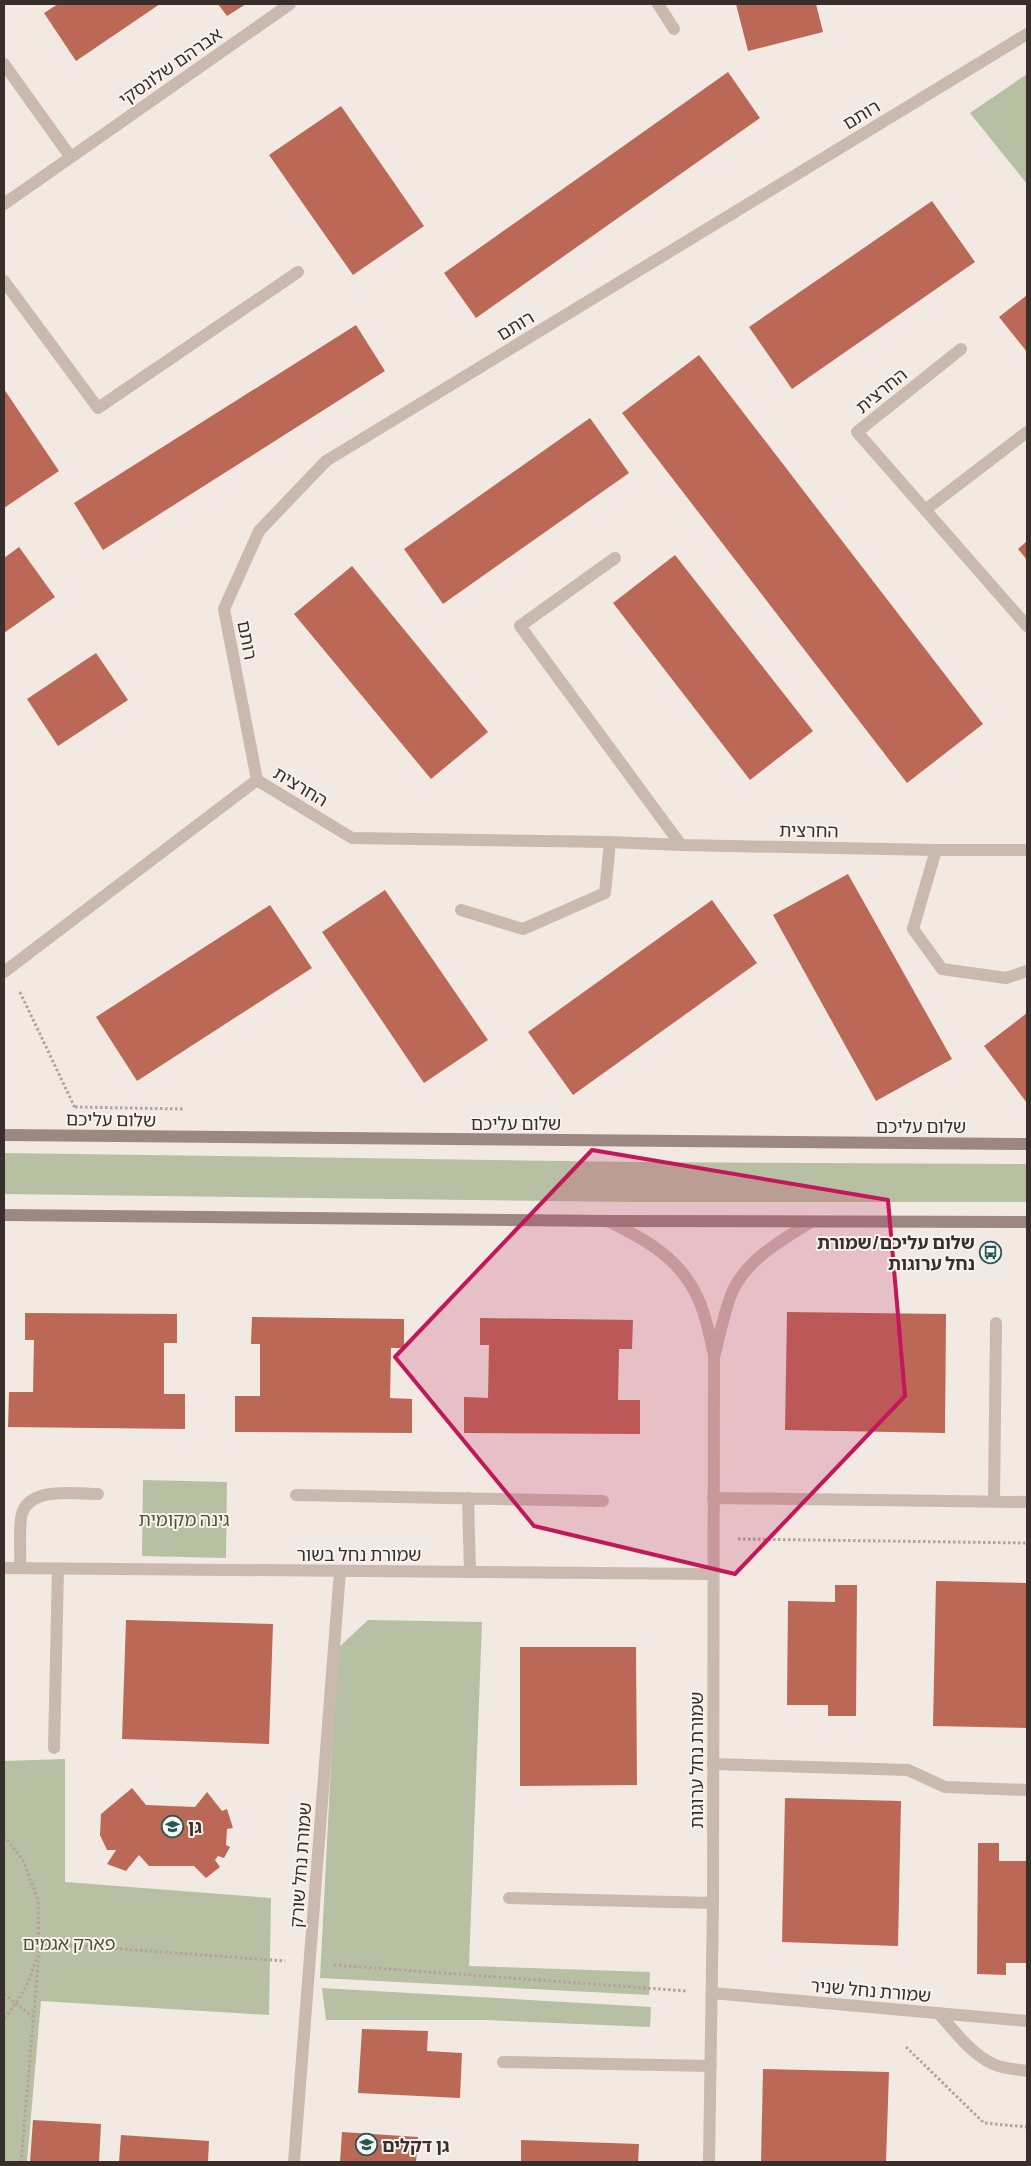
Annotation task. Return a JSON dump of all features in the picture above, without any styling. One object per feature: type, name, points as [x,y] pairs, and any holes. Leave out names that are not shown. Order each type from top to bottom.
[{"type":"main road","name":"שלום עליכם","points":[[4,1135],[1027,1144]]},
{"type":"main road","points":[[4,1215],[608,1221],[1027,1222]]},
{"type":"street","name":"אברהם שלונסקי","points":[[4,204],[70,156],[290,4]]},
{"type":"street","points":[[658,4],[674,29]]},
{"type":"street","name":"רותם","points":[[257,780],[224,609],[259,531],[326,462],[1027,34]]},
{"type":"street","points":[[4,64],[70,156]]},
{"type":"street","points":[[4,281],[98,408],[298,272]]},
{"type":"street","name":"החרצית","points":[[961,349],[857,432],[1027,626]]},
{"type":"street","points":[[925,510],[1027,432]]},
{"type":"street","points":[[615,558],[520,626],[680,845]]},
{"type":"street","name":"החרצית","points":[[6,970],[257,780],[352,838],[936,850],[1027,850]]},
{"type":"street","points":[[461,910],[523,930],[605,893],[610,842]]},
{"type":"street","points":[[936,850],[912,929],[942,968],[1006,978],[1027,971]]},
{"type":"street","name":"שמורת נחל ערוגות","points":[[608,1221],[647,1241],[673,1260],[689,1280],[701,1304],[714,1358]]},
{"type":"street","name":"שמורת נחל ערוגות","points":[[709,2162],[714,1902],[714,1358],[726,1310],[734,1290],[747,1269],[770,1248],[811,1222]]},
{"type":"street","points":[[994,1501],[996,1323]]},
{"type":"street","points":[[20,1568],[21,1516],[30,1501],[42,1495],[98,1494]]},
{"type":"street","points":[[296,1495],[603,1501]]},
{"type":"street","points":[[468,1498],[470,1572]]},
{"type":"street","points":[[713,1498],[1027,1502]]},
{"type":"street","name":"שמורת נחל בשור","points":[[4,1568],[713,1574]]},
{"type":"street","points":[[54,1748],[58,1569]]},
{"type":"street","name":"שמורת נחל שורק","points":[[294,2162],[340,1571]]},
{"type":"street","points":[[713,1764],[908,1770],[946,1787],[1027,1790]]},
{"type":"street","points":[[509,1898],[714,1902]]},
{"type":"street","name":"שמורת נחל שניר","points":[[712,1993],[1027,2022]]},
{"type":"street","points":[[938,2013],[981,2057],[1006,2069],[1027,2071]]},
{"type":"street","points":[[503,2062],[711,2066]]},
{"type":"path","points":[[6,970],[75,1107],[96,1137]]},
{"type":"path","points":[[713,1538],[1027,1543]]},
{"type":"path","points":[[4,1836],[23,1860],[38,1900],[40,1943],[21,2162]]},
{"type":"path","points":[[40,1943],[712,1993]]},
{"type":"path","points":[[4,2018],[17,2004],[32,1975],[40,1943]]},
{"type":"path","points":[[4,1994],[33,2017]]},
{"type":"path","points":[[906,2047],[984,2123],[1027,2127]]},
{"type":"highlighted area","points":[[592,1150],[888,1200],[905,1396],[735,1574],[534,1526],[395,1357]]},
{"type":"green space","points":[[1027,74],[1027,184],[970,113]]},
{"type":"green space","points":[[4,1153],[634,1162],[1027,1164],[1027,1202],[634,1202],[4,1194]]},
{"type":"green space","name":"גינה מקומית","points":[[143,1480],[227,1482],[226,1558],[142,1556]]},
{"type":"green space","points":[[368,1620],[482,1622],[469,1966],[650,1972],[649,1995],[320,1978],[337,1649]]},
{"type":"green space","name":"פארק אגמים","points":[[65,1759],[65,1882],[271,1898],[269,2015],[41,2001],[27,2162],[4,2162],[4,1761]]},
{"type":"green space","points":[[322,1988],[651,2007],[650,2027],[486,2020],[326,2020]]},
{"type":"building","points":[[58,4],[160,4],[76,61],[44,13]]},
{"type":"building","points":[[218,4],[246,4],[227,16]]},
{"type":"building","points":[[736,4],[816,4],[823,32],[748,51]]},
{"type":"building","points":[[728,72],[760,118],[476,318],[444,273]]},
{"type":"building","points":[[341,106],[424,226],[353,275],[269,155]]},
{"type":"building","points":[[932,201],[975,262],[792,389],[749,327]]},
{"type":"building","points":[[1027,295],[1027,352],[999,317]]},
{"type":"building","points":[[356,325],[385,371],[103,550],[74,503]]},
{"type":"building","points":[[699,355],[983,724],[907,783],[622,413]]},
{"type":"building","points":[[4,389],[59,471],[4,508]]},
{"type":"building","points":[[590,418],[629,473],[443,604],[404,549]]},
{"type":"building","points":[[1027,541],[1027,560],[1018,549]]},
{"type":"building","points":[[19,547],[55,597],[4,633],[4,558]]},
{"type":"building","points":[[675,555],[813,731],[750,780],[613,603]]},
{"type":"building","points":[[352,566],[488,732],[431,779],[294,614]]},
{"type":"building","points":[[96,653],[128,700],[58,746],[27,699]]},
{"type":"building","points":[[848,874],[952,1059],[876,1101],[773,915]]},
{"type":"building","points":[[385,890],[488,1040],[424,1083],[322,932]]},
{"type":"building","points":[[712,900],[757,963],[573,1095],[528,1032]]},
{"type":"building","points":[[270,905],[312,968],[137,1081],[96,1017]]},
{"type":"building","points":[[1027,1013],[1027,1103],[984,1046]]},
{"type":"building","points":[[787,1312],[946,1314],[945,1433],[785,1430]]},
{"type":"building","points":[[25,1313],[177,1314],[177,1343],[164,1343],[164,1394],[185,1394],[185,1429],[8,1427],[9,1392],[33,1392],[34,1340],[25,1340]]},
{"type":"building","points":[[252,1317],[404,1319],[404,1348],[391,1348],[390,1398],[412,1399],[412,1433],[235,1432],[235,1396],[260,1396],[260,1344],[251,1344]]},
{"type":"building","points":[[480,1318],[633,1320],[632,1349],[619,1349],[618,1400],[640,1400],[640,1434],[464,1433],[464,1397],[488,1398],[489,1345],[480,1345]]},
{"type":"building","points":[[936,1581],[1027,1583],[1027,1728],[933,1726]]},
{"type":"building","points":[[835,1585],[857,1585],[856,1716],[828,1716],[828,1705],[787,1705],[788,1601],[835,1602]]},
{"type":"building","points":[[126,1620],[273,1624],[269,1744],[122,1739]]},
{"type":"building","points":[[520,1647],[636,1647],[637,1785],[520,1786]]},
{"type":"building","points":[[132,1788],[146,1805],[195,1807],[207,1792],[222,1811],[227,1809],[233,1828],[227,1829],[226,1845],[230,1847],[224,1858],[218,1856],[215,1860],[220,1867],[206,1878],[194,1866],[149,1866],[139,1855],[126,1871],[107,1864],[116,1850],[107,1850],[100,1835],[101,1814]]},
{"type":"building","points":[[785,1798],[901,1801],[898,1946],[782,1942]]},
{"type":"building","points":[[978,1843],[999,1843],[999,1861],[1027,1861],[1027,1963],[1006,1963],[1006,1975],[977,1974]]},
{"type":"building","points":[[362,2029],[428,2031],[427,2051],[462,2053],[460,2098],[358,2093]]},
{"type":"building","points":[[763,2069],[889,2072],[886,2162],[761,2162]]},
{"type":"building","points":[[33,2120],[101,2124],[99,2162],[30,2162]]},
{"type":"building","name":"גן דקלים","points":[[342,2132],[418,2137],[416,2162],[340,2162]]},
{"type":"building","points":[[121,2135],[209,2141],[208,2162],[119,2162]]},
{"type":"building","points":[[521,2140],[639,2144],[638,2162],[521,2162]]},
{"type":"place","name":"שלום עליכם/שמורת נחל ערוגות","points":[[991,1252]]},
{"type":"place","name":"גן","points":[[172,1826]]},
{"type":"place","name":"גן דקלים","points":[[366,2145]]}]
